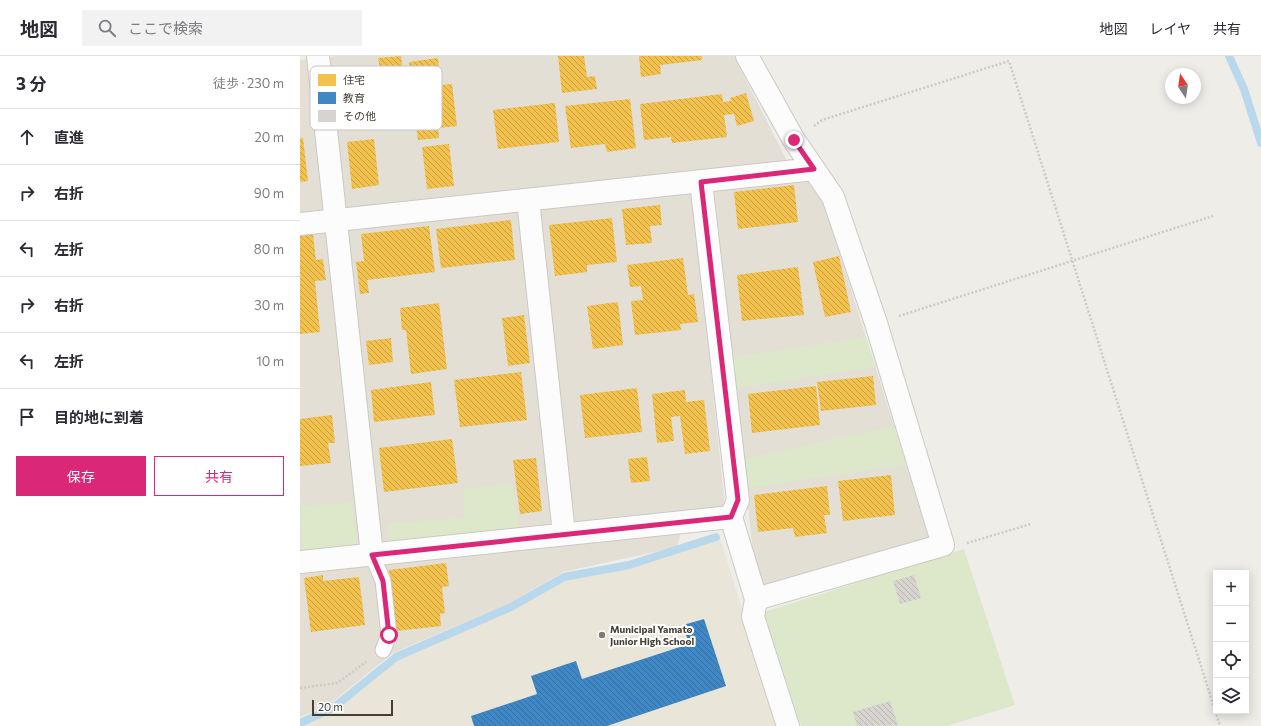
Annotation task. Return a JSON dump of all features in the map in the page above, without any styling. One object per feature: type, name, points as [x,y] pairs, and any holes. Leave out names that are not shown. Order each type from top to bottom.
[{"type":"street","points":[[318,56],[319,66]]},
{"type":"street","points":[[747,56],[794,140],[833,197],[876,323],[943,545],[756,599]]},
{"type":"street","points":[[326,130],[372,555]]},
{"type":"street","points":[[300,224],[814,169]]},
{"type":"street","points":[[701,182],[738,500],[731,517],[756,599],[754,617],[788,726]]},
{"type":"street","points":[[528,200],[564,534]]},
{"type":"street","points":[[300,562],[731,517]]},
{"type":"lane","points":[[372,555],[383,581],[389,635],[383,650]]},
{"type":"path","points":[[794,140],[822,120],[1008,61],[1220,726]]},
{"type":"path","points":[[876,323],[1213,216]]},
{"type":"path","points":[[943,545],[957,546],[1031,524]]},
{"type":"path","points":[[300,688],[337,683],[383,650]]},
{"type":"shaded area","points":[[338,56],[734,56],[787,161],[300,213],[300,60]]},
{"type":"shaded area","points":[[815,176],[930,540],[757,590],[714,187]]},
{"type":"shaded area","points":[[692,189],[725,506],[300,552],[300,231]]},
{"type":"shaded area","points":[[681,532],[677,547],[563,572],[510,603],[393,653],[329,705],[300,717],[300,573]]},
{"type":"shaded area","name":"Municipal Yamato Junior High School","points":[[720,538],[778,726],[300,726],[334,711],[397,660],[512,610],[566,580],[628,568]]},
{"type":"green space","points":[[866,337],[876,367],[735,388],[732,357]]},
{"type":"green space","points":[[894,426],[906,465],[746,488],[743,459]]},
{"type":"green space","points":[[512,483],[519,528],[390,542],[387,523],[464,518],[464,489]]},
{"type":"green space","points":[[352,502],[359,545],[302,552],[300,506]]},
{"type":"green space","points":[[964,549],[1015,705],[947,726],[801,726],[764,612]]},
{"type":"building: 住宅","points":[[401,56],[402,66],[380,66],[378,58]]},
{"type":"building: 住宅","points":[[558,56],[584,56],[587,77],[595,76],[597,89],[562,93]]},
{"type":"building: 住宅","points":[[639,56],[702,56],[702,60],[660,65],[661,74],[641,77]]},
{"type":"building: 住宅","points":[[438,58],[439,66],[410,66],[409,62]]},
{"type":"building: 住宅","points":[[452,84],[457,126],[442,128],[442,85]]},
{"type":"building: 住宅","points":[[746,93],[754,121],[737,126],[734,114],[724,115],[727,137],[672,143],[671,137],[644,140],[640,104],[722,94],[723,102],[731,101],[730,98]]},
{"type":"building: 住宅","points":[[630,99],[636,148],[607,152],[605,144],[571,148],[565,106]]},
{"type":"building: 住宅","points":[[555,103],[559,142],[498,149],[493,110]]},
{"type":"building: 住宅","points":[[417,130],[438,130],[439,138],[418,140]]},
{"type":"building: 住宅","points":[[300,138],[303,138],[308,181],[300,182]]},
{"type":"building: 住宅","points":[[374,139],[379,185],[352,189],[347,142]]},
{"type":"building: 住宅","points":[[449,144],[454,186],[427,189],[422,147]]},
{"type":"building: 住宅","points":[[794,185],[798,222],[738,229],[734,192]]},
{"type":"building: 住宅","points":[[660,205],[662,225],[650,226],[652,243],[626,245],[622,209]]},
{"type":"building: 住宅","points":[[612,218],[617,262],[587,265],[587,272],[555,276],[549,225]]},
{"type":"building: 住宅","points":[[511,220],[515,260],[441,268],[436,229]]},
{"type":"building: 住宅","points":[[429,226],[435,272],[367,280],[369,293],[360,294],[356,262],[364,261],[361,234]]},
{"type":"building: 住宅","points":[[313,234],[316,260],[323,259],[326,280],[315,281],[320,332],[300,334],[300,236]]},
{"type":"building: 住宅","points":[[839,256],[851,312],[825,317],[813,262]]},
{"type":"building: 住宅","points":[[683,258],[688,295],[694,294],[698,322],[680,324],[681,330],[635,335],[631,301],[643,300],[641,286],[630,287],[627,265]]},
{"type":"building: 住宅","points":[[798,267],[804,315],[742,321],[737,275]]},
{"type":"building: 住宅","points":[[618,302],[623,345],[593,349],[587,306]]},
{"type":"building: 住宅","points":[[439,303],[447,369],[411,374],[406,330],[402,330],[400,308]]},
{"type":"building: 住宅","points":[[524,315],[530,363],[508,366],[502,318]]},
{"type":"building: 住宅","points":[[391,338],[393,362],[369,365],[366,341]]},
{"type":"building: 住宅","points":[[521,372],[527,420],[460,427],[454,380]]},
{"type":"building: 住宅","points":[[873,376],[876,405],[821,411],[817,382]]},
{"type":"building: 住宅","points":[[431,382],[435,415],[374,422],[371,390]]},
{"type":"building: 住宅","points":[[816,386],[820,425],[752,433],[748,394]]},
{"type":"building: 住宅","points":[[637,388],[642,432],[585,438],[580,395]]},
{"type":"building: 住宅","points":[[685,390],[686,402],[704,400],[710,451],[685,454],[680,416],[671,417],[674,441],[657,443],[652,394]]},
{"type":"building: 住宅","points":[[332,415],[335,443],[328,443],[331,463],[300,466],[300,419]]},
{"type":"building: 住宅","points":[[452,439],[458,483],[384,492],[379,448]]},
{"type":"building: 住宅","points":[[647,457],[650,481],[631,483],[628,459]]},
{"type":"building: 住宅","points":[[536,458],[542,511],[520,514],[513,460]]},
{"type":"building: 住宅","points":[[891,475],[895,515],[843,521],[838,481]]},
{"type":"building: 住宅","points":[[827,486],[830,515],[824,515],[827,533],[795,537],[793,528],[758,532],[754,495]]},
{"type":"building: 住宅","points":[[446,563],[449,586],[442,587],[445,613],[440,614],[441,626],[396,631],[389,570]]},
{"type":"building: 住宅","points":[[323,575],[323,581],[359,577],[365,625],[311,632],[304,578]]},
{"type":"building: 教育","points":[[704,619],[726,686],[607,726],[474,726],[471,716],[537,694],[531,676],[576,661],[582,679],[689,644],[683,625]]},
{"type":"building: その他","points":[[914,575],[921,598],[900,604],[893,581]]},
{"type":"building: その他","points":[[890,701],[898,725],[857,726],[853,712]]},
{"type":"waterway","points":[[1229,56],[1244,89],[1261,143]]},
{"type":"waterway","points":[[300,723],[333,708],[396,657],[511,607],[564,577],[629,565],[716,537]]},
{"type":"place","name":"Municipal Yamato Junior High School","points":[[602,635]]},
{"type":"route","points":[[389,635],[383,581],[372,555],[731,517],[738,500],[701,182],[814,169],[794,140]]}]
